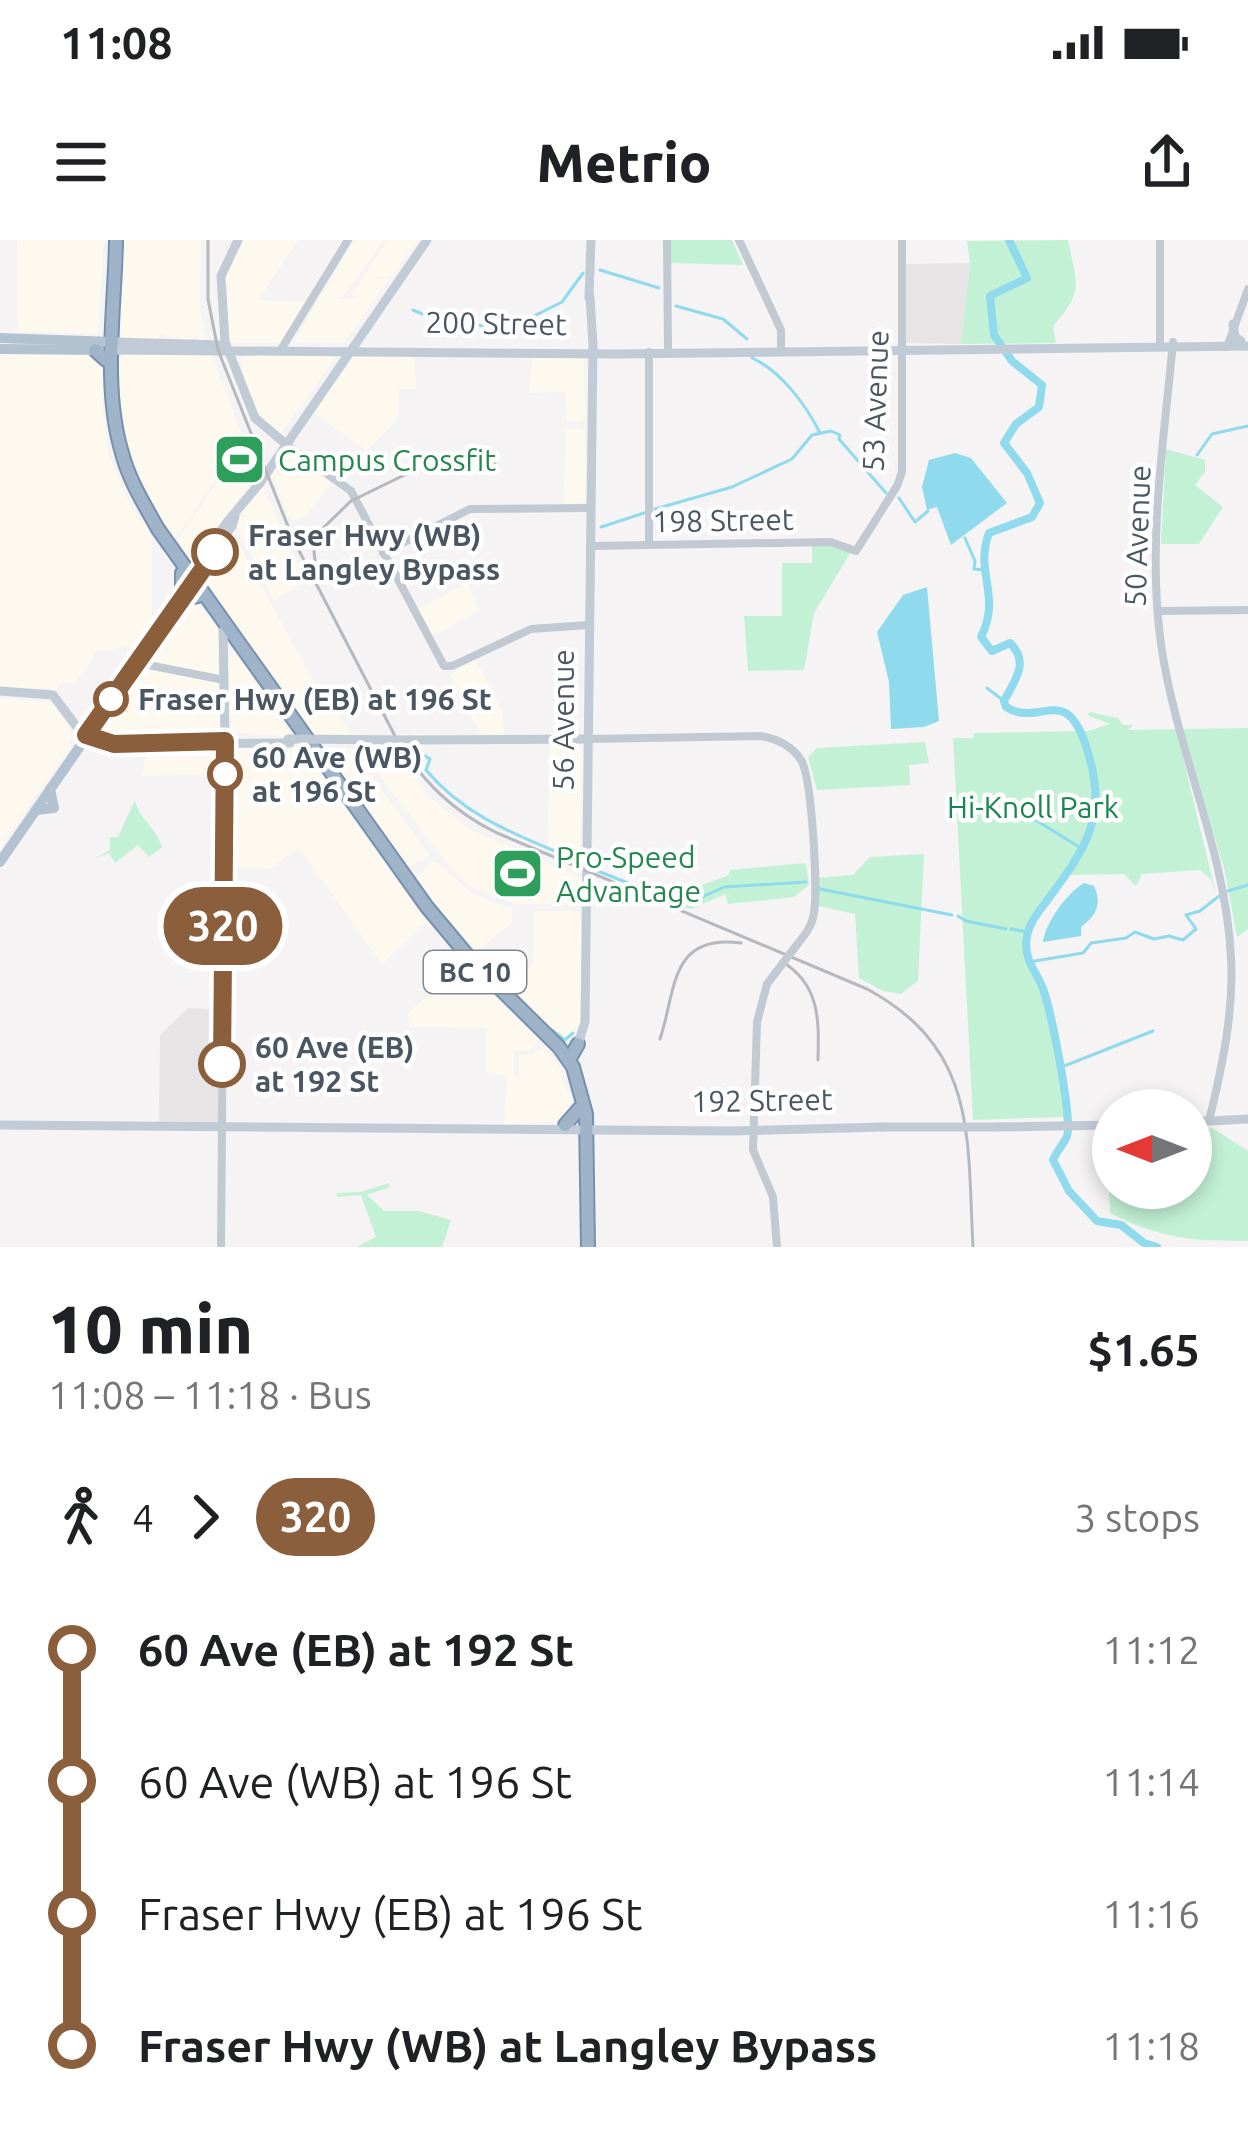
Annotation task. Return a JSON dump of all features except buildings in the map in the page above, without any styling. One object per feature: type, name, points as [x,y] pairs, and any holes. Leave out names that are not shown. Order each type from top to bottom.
[{"type":"highway","name":"BC 10","points":[[113,240],[110,351],[115,422],[124,462],[149,514],[223,631],[231,657],[422,910],[563,1063],[587,1126]]},
{"type":"highway","name":"BC 10","points":[[190,581],[408,870],[413,890],[473,962],[569,1060],[582,1088],[587,1126],[588,1247]]},
{"type":"highway","points":[[559,1047],[577,1042]]},
{"type":"highway","points":[[569,1060],[577,1042]]},
{"type":"highway","points":[[565,1125],[587,1126]]},
{"type":"main road","points":[[238,240],[221,276],[227,348],[255,418],[280,443]]},
{"type":"main road","points":[[0,862],[280,443],[354,347],[424,240]]},
{"type":"main road","name":"56 Avenue","points":[[577,1042],[584,1017],[591,240]]},
{"type":"main road","points":[[1233,324],[1235,337],[1246,343]]},
{"type":"main road","points":[[212,344],[224,328]]},
{"type":"main road","name":"200 Street","points":[[4,340],[57,340],[110,351],[212,344],[242,351],[282,348]]},
{"type":"main road","name":"200 Street","points":[[4,340],[110,351],[781,348]]},
{"type":"main road","points":[[1133,347],[1160,342]]},
{"type":"main road","name":"200 Street","points":[[354,347],[590,351],[1246,343]]},
{"type":"main road","name":"200 Street","points":[[1101,346],[1173,345]]},
{"type":"main road","points":[[233,362],[242,351]]},
{"type":"main road","points":[[225,739],[231,657]]},
{"type":"main road","points":[[0,693],[49,693],[86,737],[117,744],[225,739],[587,739]]},
{"type":"main road","points":[[587,726],[600,739]]},
{"type":"main road","points":[[34,808],[54,808],[50,785]]},
{"type":"main road","points":[[1004,1125],[1031,1123],[1041,1113]]},
{"type":"main road","points":[[1212,1121],[1248,1119]]},
{"type":"main road","points":[[804,1128],[829,1121]]},
{"type":"main road","name":"192 Street","points":[[754,1128],[829,1121],[883,1125]]},
{"type":"main road","name":"192 Street","points":[[0,1125],[221,1130],[1092,1125]]},
{"type":"main road","name":"192 Street","points":[[497,1128],[565,1125]]},
{"type":"street","points":[[282,348],[348,240]]},
{"type":"street","points":[[667,240],[668,349]]},
{"type":"street","points":[[739,240],[777,322],[781,348]]},
{"type":"street","name":"53 Avenue","points":[[856,551],[902,472],[902,240]]},
{"type":"street","points":[[1160,240],[1160,342]]},
{"type":"street","points":[[1227,344],[1248,289]]},
{"type":"street","name":"50 Avenue","points":[[1173,345],[1161,480],[1158,611],[1166,674],[1223,893],[1231,957],[1226,1047],[1212,1108]]},
{"type":"street","points":[[649,352],[649,545]]},
{"type":"street","points":[[280,443],[348,487],[446,667],[531,629],[588,625]]},
{"type":"street","points":[[383,553],[472,508],[588,508]]},
{"type":"street","name":"198 Street","points":[[588,546],[834,542],[856,551]]},
{"type":"street","points":[[1158,611],[1248,610]]},
{"type":"street","points":[[134,662],[226,680]]},
{"type":"street","points":[[587,739],[766,737],[789,747],[808,778],[815,908],[808,931],[767,984],[757,1022],[754,1153],[773,1197],[777,1247]]},
{"type":"street","points":[[221,1247],[225,739]]},
{"type":"shaded area","points":[[17,240],[104,240],[98,334],[18,332]]},
{"type":"shaded area","points":[[120,240],[201,240],[200,309],[207,341],[161,334],[156,340],[117,337],[118,299],[123,295],[119,290]]},
{"type":"shaded area","points":[[243,240],[298,240],[259,300],[305,302],[280,343],[234,343],[229,338],[225,279]]},
{"type":"shaded area","points":[[354,240],[384,240],[344,296],[332,299],[363,298],[351,296],[388,240],[417,240],[392,277],[368,277],[389,279],[345,343],[294,342]]},
{"type":"shaded area","points":[[970,263],[961,344],[906,343],[905,264]]},
{"type":"shaded area","points":[[0,353],[93,353],[103,362],[109,455],[131,506],[152,537],[152,621],[132,650],[123,645],[98,650],[76,683],[61,683],[54,693],[47,688],[0,689]]},
{"type":"shaded area","points":[[125,354],[211,354],[244,438],[172,543],[129,460],[118,417],[117,364]]},
{"type":"shaded area","points":[[251,354],[337,356],[280,435],[259,415],[245,380],[240,360]]},
{"type":"shaded area","points":[[354,355],[415,356],[416,389],[399,389],[398,419],[367,451],[314,413]]},
{"type":"shaded area","points":[[532,355],[584,359],[582,422],[567,421],[565,392],[529,393]]},
{"type":"shaded area","points":[[581,428],[585,433],[585,502],[564,505],[566,430]]},
{"type":"shaded area","points":[[245,441],[258,470],[197,561],[188,562],[175,544]]},
{"type":"shaded area","points":[[287,452],[331,483],[307,515],[291,522],[271,474]]},
{"type":"shaded area","points":[[262,484],[306,581],[274,601],[236,525]]},
{"type":"shaded area","points":[[230,536],[235,537],[323,699],[329,697],[352,737],[308,737],[200,582]]},
{"type":"shaded area","points":[[468,583],[480,611],[430,637],[416,610]]},
{"type":"shaded area","points":[[196,600],[221,634],[220,677],[143,663],[182,602]]},
{"type":"shaded area","points":[[232,654],[293,737],[231,732],[228,660]]},
{"type":"shaded area","points":[[476,660],[503,711],[504,735],[481,737],[450,674]]},
{"type":"shaded area","points":[[135,667],[222,683],[222,730],[153,737],[97,732]]},
{"type":"shaded area","points":[[0,698],[50,702],[72,736],[69,748],[0,848]]},
{"type":"shaded area","points":[[550,743],[582,745],[580,855],[548,846]]},
{"type":"shaded area","points":[[229,746],[301,747],[427,922],[382,964],[299,848],[269,869],[226,867]]},
{"type":"shaded area","points":[[147,747],[221,748],[221,775],[142,776]]},
{"type":"shaded area","points":[[322,747],[352,748],[430,856],[405,868]]},
{"type":"shaded area","points":[[364,747],[390,747],[432,799],[471,830],[583,878],[582,904],[516,904],[471,887],[386,785]]},
{"type":"shaded area","points":[[431,862],[437,862],[473,894],[513,909],[511,924],[471,955],[414,881]]},
{"type":"shaded area","points":[[534,911],[577,911],[583,918],[580,1025],[566,1045],[506,991],[533,962]]},
{"type":"shaded area","points":[[462,965],[538,1039],[531,1050],[514,1051],[514,1076],[519,1076],[519,1055],[533,1054],[545,1046],[558,1065],[573,1107],[562,1122],[504,1124],[507,1076],[486,1073],[486,1028],[410,1027],[407,1014]]},
{"type":"shaded area","points":[[188,1008],[220,1010],[218,1122],[159,1126],[160,1035]]},
{"type":"green space","points":[[670,240],[732,240],[743,265],[671,263]]},
{"type":"green space","points":[[1068,240],[1076,286],[1070,304],[1053,326],[1056,343],[961,344],[970,263],[967,241]]},
{"type":"green space","points":[[1166,449],[1205,460],[1205,472],[1195,485],[1223,507],[1199,544],[1161,544]]},
{"type":"green space","points":[[812,545],[834,545],[851,552],[814,613],[804,670],[748,671],[744,616],[782,616],[782,563],[812,563]]},
{"type":"green space","name":"Hi-Knoll Park","points":[[1087,715],[1133,725],[1128,730],[1176,729],[1216,894],[1211,879],[1200,870],[1142,874],[1136,886],[1124,874],[1065,875],[1036,917],[1027,944],[1053,1031],[1066,1117],[973,1120],[953,738],[973,738],[974,733],[1088,731],[1110,724]]},
{"type":"green space","name":"Hi-Knoll Park","points":[[1248,728],[1248,929],[1237,937],[1225,872],[1183,729]]},
{"type":"green space","points":[[925,742],[929,763],[909,765],[910,785],[817,790],[808,757],[817,748]]},
{"type":"green space","points":[[135,800],[162,847],[149,857],[138,845],[115,863],[109,853],[96,858],[110,850],[110,837],[118,837]]},
{"type":"green space","points":[[924,854],[918,981],[901,994],[883,991],[859,978],[855,914],[818,906],[816,878],[853,875],[870,857]]},
{"type":"green space","points":[[806,863],[809,885],[794,897],[728,904],[725,894],[692,909],[674,906],[679,896],[690,890],[699,894],[702,885],[729,875],[730,870]]},
{"type":"green space","points":[[1212,1128],[1248,1151],[1248,1241],[1177,1237],[1110,1213],[1110,1209],[1212,1209]]},
{"type":"green space","points":[[389,1183],[390,1187],[367,1195],[384,1211],[419,1211],[451,1220],[442,1247],[356,1247],[376,1237],[361,1195],[337,1197],[337,1193]]},
{"type":"water","points":[[955,453],[971,458],[1007,503],[951,545],[937,507],[927,510],[922,487],[929,460]]},
{"type":"water","points":[[927,587],[939,721],[891,729],[889,682],[877,632],[903,595]]},
{"type":"water","points":[[1084,883],[1094,886],[1098,904],[1081,927],[1081,936],[1043,942],[1058,909]]},
{"type":"waterway","points":[[1009,240],[1027,278],[990,296],[994,335],[1012,361],[1042,385],[1039,407],[1016,424],[1004,443],[1027,473],[1040,503],[1032,517],[989,533],[984,560],[989,609],[981,637],[992,651],[1010,643],[1019,657],[1006,707],[1030,713],[1060,711],[1077,725],[1095,791],[1083,847],[1033,921],[1026,943],[1050,1013],[1067,1108],[1067,1136],[1053,1160],[1069,1191],[1097,1221],[1121,1225],[1157,1247]]},
{"type":"waterway","points":[[600,270],[659,288]]},
{"type":"waterway","points":[[508,329],[562,302],[583,273]]},
{"type":"waterway","points":[[676,306],[723,319],[747,339]]},
{"type":"waterway","points":[[413,310],[432,318],[468,320]]},
{"type":"waterway","points":[[479,325],[497,332]]},
{"type":"waterway","points":[[752,358],[792,390],[820,433]]},
{"type":"waterway","points":[[1197,455],[1212,434],[1248,426]]},
{"type":"waterway","points":[[655,509],[732,487],[792,459],[812,435],[831,431],[840,435],[886,493]]},
{"type":"waterway","points":[[899,498],[915,522],[928,511]]},
{"type":"waterway","points":[[601,527],[644,513]]},
{"type":"waterway","points":[[965,538],[974,569],[986,570]]},
{"type":"waterway","points":[[987,688],[1004,701]]},
{"type":"waterway","points":[[404,743],[430,759],[426,770],[477,814],[578,861]]},
{"type":"waterway","points":[[995,795],[1084,850]]},
{"type":"waterway","points":[[590,868],[661,896]]},
{"type":"waterway","points":[[689,903],[724,887],[806,882]]},
{"type":"waterway","points":[[1228,891],[1248,885]]},
{"type":"waterway","points":[[820,889],[952,915]]},
{"type":"waterway","points":[[1029,962],[1083,953],[1091,943],[1126,938],[1135,932],[1154,939],[1183,940],[1196,929],[1186,915],[1219,896]]},
{"type":"waterway","points":[[958,916],[1006,929]]},
{"type":"waterway","points":[[1011,929],[1028,932]]},
{"type":"waterway","points":[[552,1030],[565,1040],[573,1033]]},
{"type":"waterway","points":[[1059,1068],[1153,1031]]},
{"type":"railway","points":[[208,240],[208,299],[218,350],[293,539],[416,768],[452,805],[497,833],[867,989],[903,1013],[930,1039],[959,1099],[970,1168],[973,1247]]},
{"type":"railway","points":[[317,578],[314,552],[320,531],[351,501],[425,465],[495,464]]},
{"type":"railway","points":[[660,1039],[674,985],[688,957],[718,942],[741,943]]},
{"type":"railway","points":[[781,961],[810,992],[817,1017],[818,1060]]},
{"type":"bus line","name":"320","points":[[215,552],[86,735],[114,744],[225,741],[222,1064]]},
{"type":"place","name":"Campus Crossfit","points":[[239,460]]},
{"type":"place","name":"Fraser Hwy (WB) at Langley Bypass","points":[[215,552]]},
{"type":"place","name":"Fraser Hwy (EB) at 196 St","points":[[111,699]]},
{"type":"place","name":"60 Ave (WB) at 196 St","points":[[225,774]]},
{"type":"place","name":"Pro-Speed Advantage","points":[[517,874]]},
{"type":"place","name":"60 Ave (EB) at 192 St","points":[[222,1064]]}]
